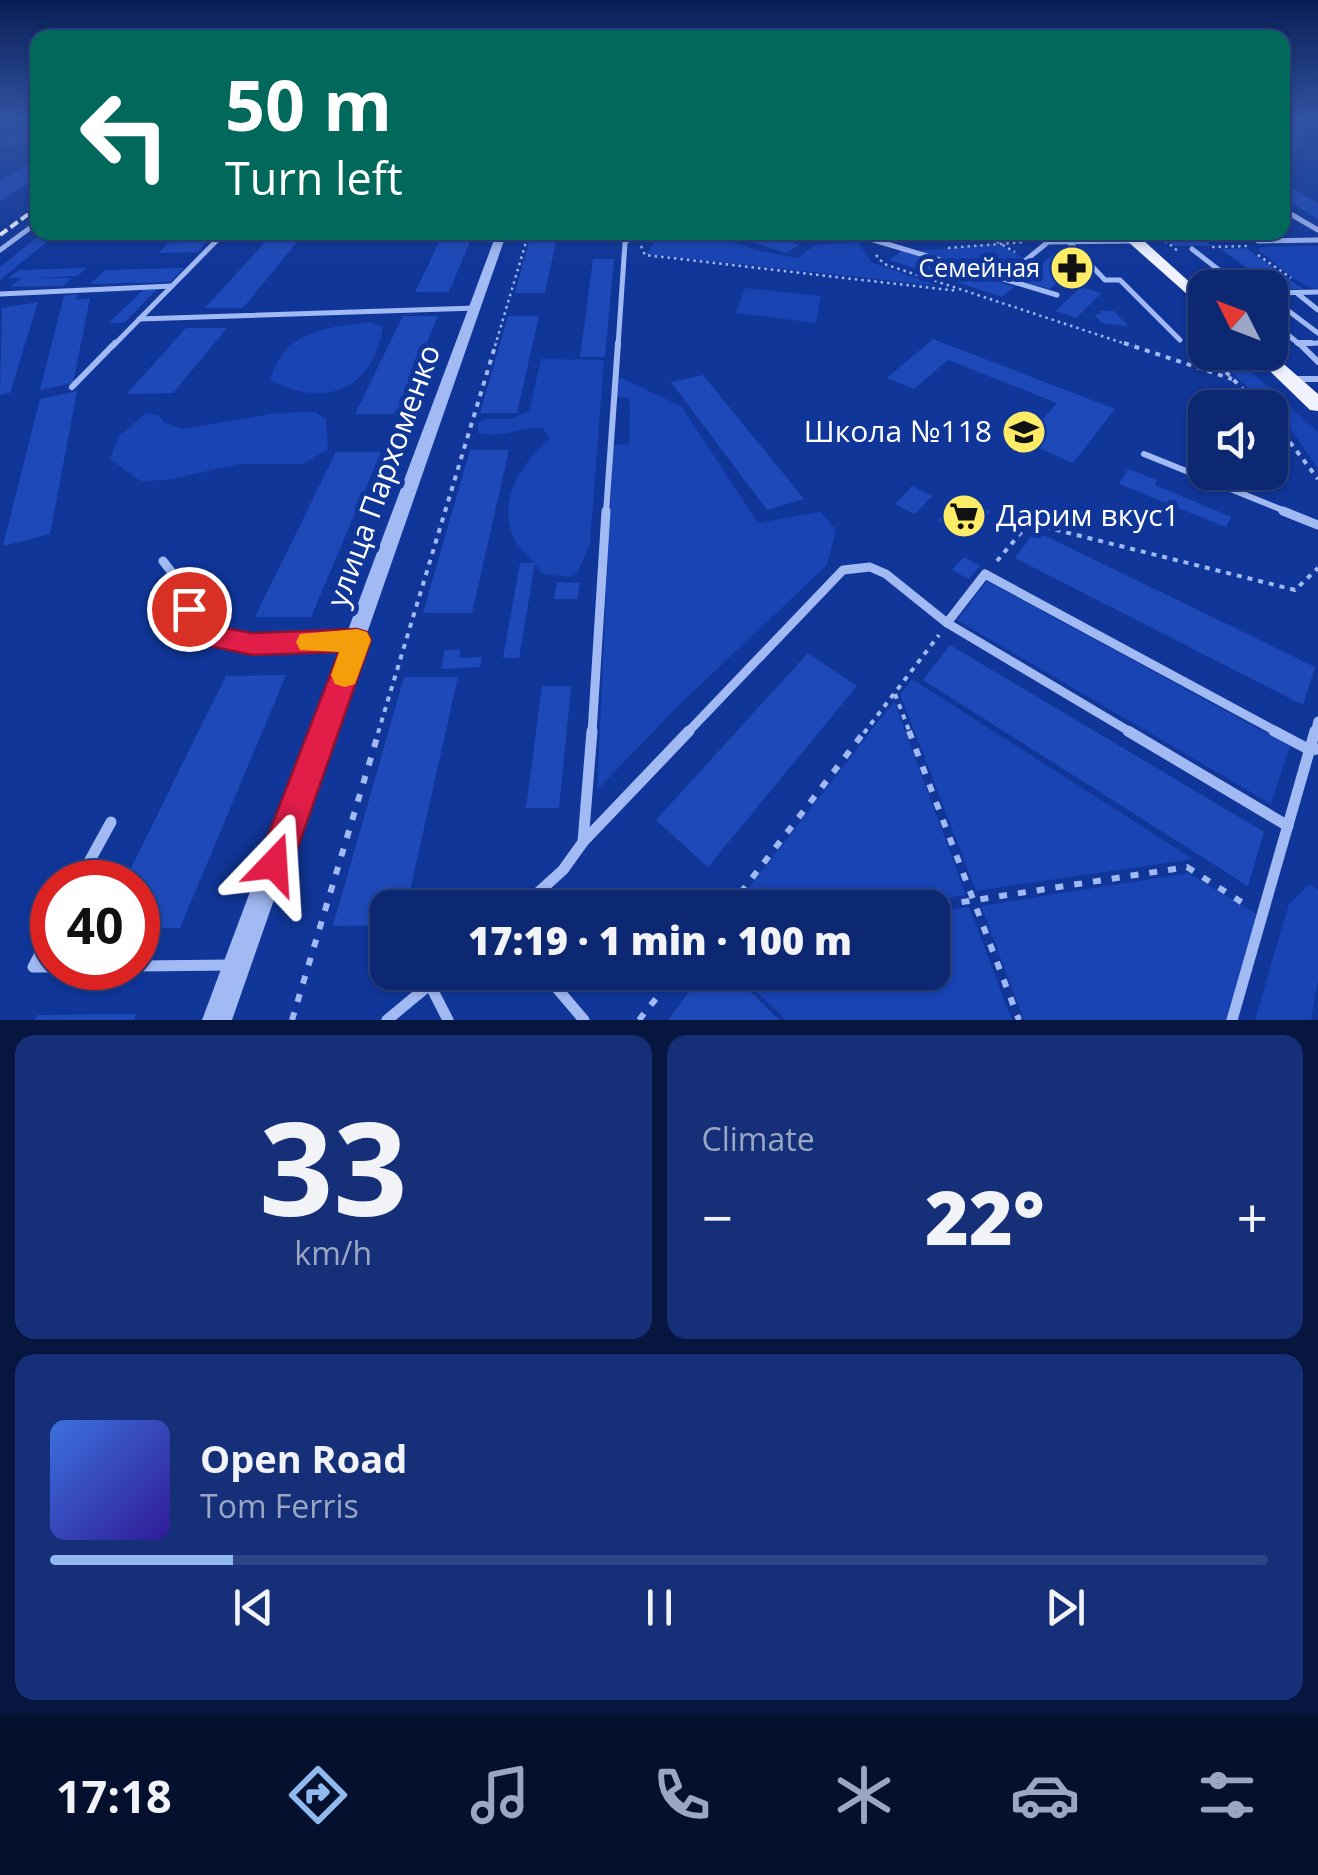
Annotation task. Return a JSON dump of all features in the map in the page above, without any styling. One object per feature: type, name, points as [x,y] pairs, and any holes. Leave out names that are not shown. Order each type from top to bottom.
[{"type":"main road","points":[[1132,240],[1188,287]]},
{"type":"main road","points":[[1279,370],[1318,405]]},
{"type":"street","name":"улица Пархоменко","points":[[217,1020],[499,240]]},
{"type":"lane","points":[[1290,213],[1318,230]]},
{"type":"lane","points":[[0,250],[30,228]]},
{"type":"lane","points":[[72,386],[217,240]]},
{"type":"lane","points":[[583,842],[627,240]]},
{"type":"lane","points":[[862,240],[879,240],[1056,295]]},
{"type":"lane","points":[[1004,278],[1048,242],[1094,240]]},
{"type":"lane","points":[[1258,241],[1318,240]]},
{"type":"lane","points":[[1068,242],[1105,280],[1120,280],[1180,340]]},
{"type":"lane","points":[[1192,248],[1220,270]]},
{"type":"lane","points":[[0,294],[172,286]]},
{"type":"lane","points":[[1288,294],[1318,292]]},
{"type":"lane","points":[[1296,293],[1318,310]]},
{"type":"lane","points":[[139,319],[476,308]]},
{"type":"lane","points":[[1288,310],[1318,334]]},
{"type":"lane","points":[[1288,334],[1318,362]]},
{"type":"lane","points":[[1300,344],[1318,343]]},
{"type":"lane","points":[[1290,380],[1318,379]]},
{"type":"lane","points":[[1144,454],[1318,526]]},
{"type":"lane","points":[[163,560],[184,582],[189,609],[206,635],[252,644],[357,640]]},
{"type":"lane","points":[[541,890],[844,570],[870,567],[886,574],[947,623],[1288,826]]},
{"type":"lane","points":[[947,623],[985,574],[1314,750]]},
{"type":"lane","points":[[1232,1020],[1314,750],[1318,722]]},
{"type":"lane","points":[[90,860],[110,822]]},
{"type":"lane","points":[[160,966],[237,965]]},
{"type":"lane","points":[[388,1020],[424,990]]},
{"type":"lane","points":[[433,990],[448,1020]]},
{"type":"lane","points":[[558,990],[584,1020]]},
{"type":"path","points":[[292,1020],[527,240]]},
{"type":"path","points":[[635,240],[646,256],[970,292]]},
{"type":"path","points":[[862,240],[884,264],[1232,379]]},
{"type":"path","points":[[992,240],[1028,258]]},
{"type":"path","points":[[1192,248],[1246,247],[1258,241]]},
{"type":"path","points":[[913,250],[1048,242]]},
{"type":"path","points":[[1246,247],[1291,279]]},
{"type":"path","points":[[1226,372],[1243,390]]},
{"type":"path","points":[[1288,439],[1317,475]]},
{"type":"path","points":[[985,574],[1030,524],[1295,590],[1318,568]]},
{"type":"path","points":[[742,890],[947,623]]},
{"type":"path","points":[[894,694],[1019,1020]]},
{"type":"path","points":[[950,904],[1188,867],[1262,915]]},
{"type":"path","points":[[639,1020],[663,990]]},
{"type":"shaded area","points":[[655,240],[727,240],[797,258],[815,245],[858,242],[871,262],[939,286],[647,254]]},
{"type":"shaded area","points":[[997,244],[1026,259],[1002,276],[919,251]]},
{"type":"shaded area","points":[[1318,246],[1318,289],[1295,279],[1258,250]]},
{"type":"shaded area","points":[[745,288],[821,296],[816,323],[736,313]]},
{"type":"shaded area","points":[[368,322],[383,326],[378,348],[358,379],[343,388],[309,393],[270,380],[285,351],[296,342],[321,330]]},
{"type":"shaded area","points":[[541,359],[604,360],[590,544],[577,573],[570,577],[542,574],[516,541],[509,522],[508,508],[516,482],[549,438],[543,428],[494,435],[478,433],[478,423],[484,419],[510,419],[529,411]]},
{"type":"shaded area","points":[[1229,370],[1249,370],[1271,390],[1250,390]]},
{"type":"shaded area","points":[[617,379],[682,407],[758,523],[821,512],[836,530],[827,565],[678,706],[597,790],[613,445],[629,444],[630,398],[616,397]]},
{"type":"shaded area","points":[[1288,405],[1318,432],[1318,469],[1290,428]]},
{"type":"shaded area","points":[[315,412],[326,419],[328,449],[303,464],[239,464],[167,480],[140,481],[110,459],[118,437],[146,413],[182,429],[276,413]]},
{"type":"shaded area","points":[[987,581],[1290,746],[1271,804],[957,620]]},
{"type":"shaded area","points":[[912,679],[1193,859],[976,891],[900,694]]},
{"type":"shaded area","points":[[894,701],[966,895],[950,898],[950,890],[747,890]]},
{"type":"shaded area","points":[[1188,873],[1258,915],[1227,1020],[1024,1020],[981,906]]},
{"type":"shaded area","points":[[1310,884],[1318,890],[1318,980],[1311,1020],[1255,1020],[1289,904]]},
{"type":"shaded area","points":[[969,907],[1012,1020],[786,1020],[755,990],[950,990],[950,910]]},
{"type":"building","points":[[30,167],[30,182],[0,201],[0,181]]},
{"type":"building","points":[[1290,187],[1318,203],[1318,219],[1290,202]]},
{"type":"building","points":[[34,240],[49,240],[0,280],[0,267]]},
{"type":"building","points":[[440,240],[471,240],[449,292],[415,292]]},
{"type":"building","points":[[530,240],[556,240],[545,293],[515,293]]},
{"type":"building","points":[[748,240],[786,240],[800,245],[785,253]]},
{"type":"building","points":[[1167,240],[1204,240],[1212,246],[1174,246]]},
{"type":"building","points":[[207,241],[198,252],[159,253],[168,243]]},
{"type":"building","points":[[266,241],[298,241],[243,308],[205,308]]},
{"type":"building","points":[[1246,248],[1277,270],[1250,270],[1221,249]]},
{"type":"building","points":[[902,251],[1014,287],[1002,297],[889,260]]},
{"type":"building","points":[[1052,255],[1079,263],[1050,289],[1022,281]]},
{"type":"building","points":[[593,259],[614,259],[605,357],[580,357]]},
{"type":"building","points":[[87,268],[77,276],[31,278],[72,278],[63,286],[10,287],[21,278],[8,278],[19,270]]},
{"type":"building","points":[[184,268],[170,282],[90,284],[105,270]]},
{"type":"building","points":[[1288,278],[1303,289],[1288,289]]},
{"type":"building","points":[[1081,287],[1101,293],[1076,318],[1056,311]]},
{"type":"building","points":[[158,288],[124,323],[109,323],[144,289]]},
{"type":"building","points":[[78,294],[76,300],[90,298],[73,383],[40,390],[64,296]]},
{"type":"building","points":[[38,302],[10,393],[0,395],[2,308]]},
{"type":"building","points":[[1099,311],[1114,311],[1128,326],[1102,323],[1094,314],[1102,314]]},
{"type":"building","points":[[403,316],[438,316],[397,414],[355,414]]},
{"type":"building","points":[[508,316],[539,316],[517,413],[480,413]]},
{"type":"building","points":[[186,328],[227,328],[173,393],[127,394]]},
{"type":"building","points":[[933,339],[1115,409],[1073,463],[1023,441],[1057,403],[948,360],[914,389],[887,378]]},
{"type":"building","points":[[703,375],[804,499],[767,510],[671,382]]},
{"type":"building","points":[[77,391],[50,534],[3,546],[40,399]]},
{"type":"building","points":[[470,450],[509,450],[472,613],[423,613]]},
{"type":"building","points":[[336,452],[381,452],[311,617],[255,617]]},
{"type":"building","points":[[1128,469],[1157,480],[1155,485],[1231,517],[1226,527],[1119,484]]},
{"type":"building","points":[[912,486],[932,496],[915,514],[895,504]]},
{"type":"building","points":[[960,496],[990,511],[970,536],[938,520]]},
{"type":"building","points":[[1035,531],[1315,667],[1303,705],[1015,558]]},
{"type":"building","points":[[964,557],[980,566],[969,579],[952,570]]},
{"type":"building","points":[[520,563],[535,563],[519,658],[503,658]]},
{"type":"building","points":[[557,582],[580,583],[577,599],[554,599]]},
{"type":"building","points":[[950,645],[1264,832],[1248,886],[923,680]]},
{"type":"building","points":[[445,650],[460,650],[459,658],[482,657],[480,667],[441,669]]},
{"type":"building","points":[[808,653],[857,686],[708,867],[656,820]]},
{"type":"building","points":[[286,675],[180,928],[160,928],[160,860],[135,860],[226,676]]},
{"type":"building","points":[[404,677],[458,677],[410,890],[370,890],[370,925],[333,926]]},
{"type":"building","points":[[542,686],[571,686],[559,808],[526,808]]},
{"type":"building","points":[[690,990],[749,990],[779,1020],[668,1020]]},
{"type":"building","points":[[136,1014],[134,1020],[35,1020],[38,1015]]},
{"type":"railway","points":[[0,235],[30,213]]},
{"type":"slow traffic","points":[[310,642],[357,640],[345,675]]},
{"type":"place","name":"Семейная","points":[[1072,268]]},
{"type":"place","name":"Школа №118","points":[[1024,432]]},
{"type":"place","name":"Дарим вкус1","points":[[964,516]]},
{"type":"route","points":[[189,609],[206,635],[229,640],[252,644],[357,640],[274,864]]}]
